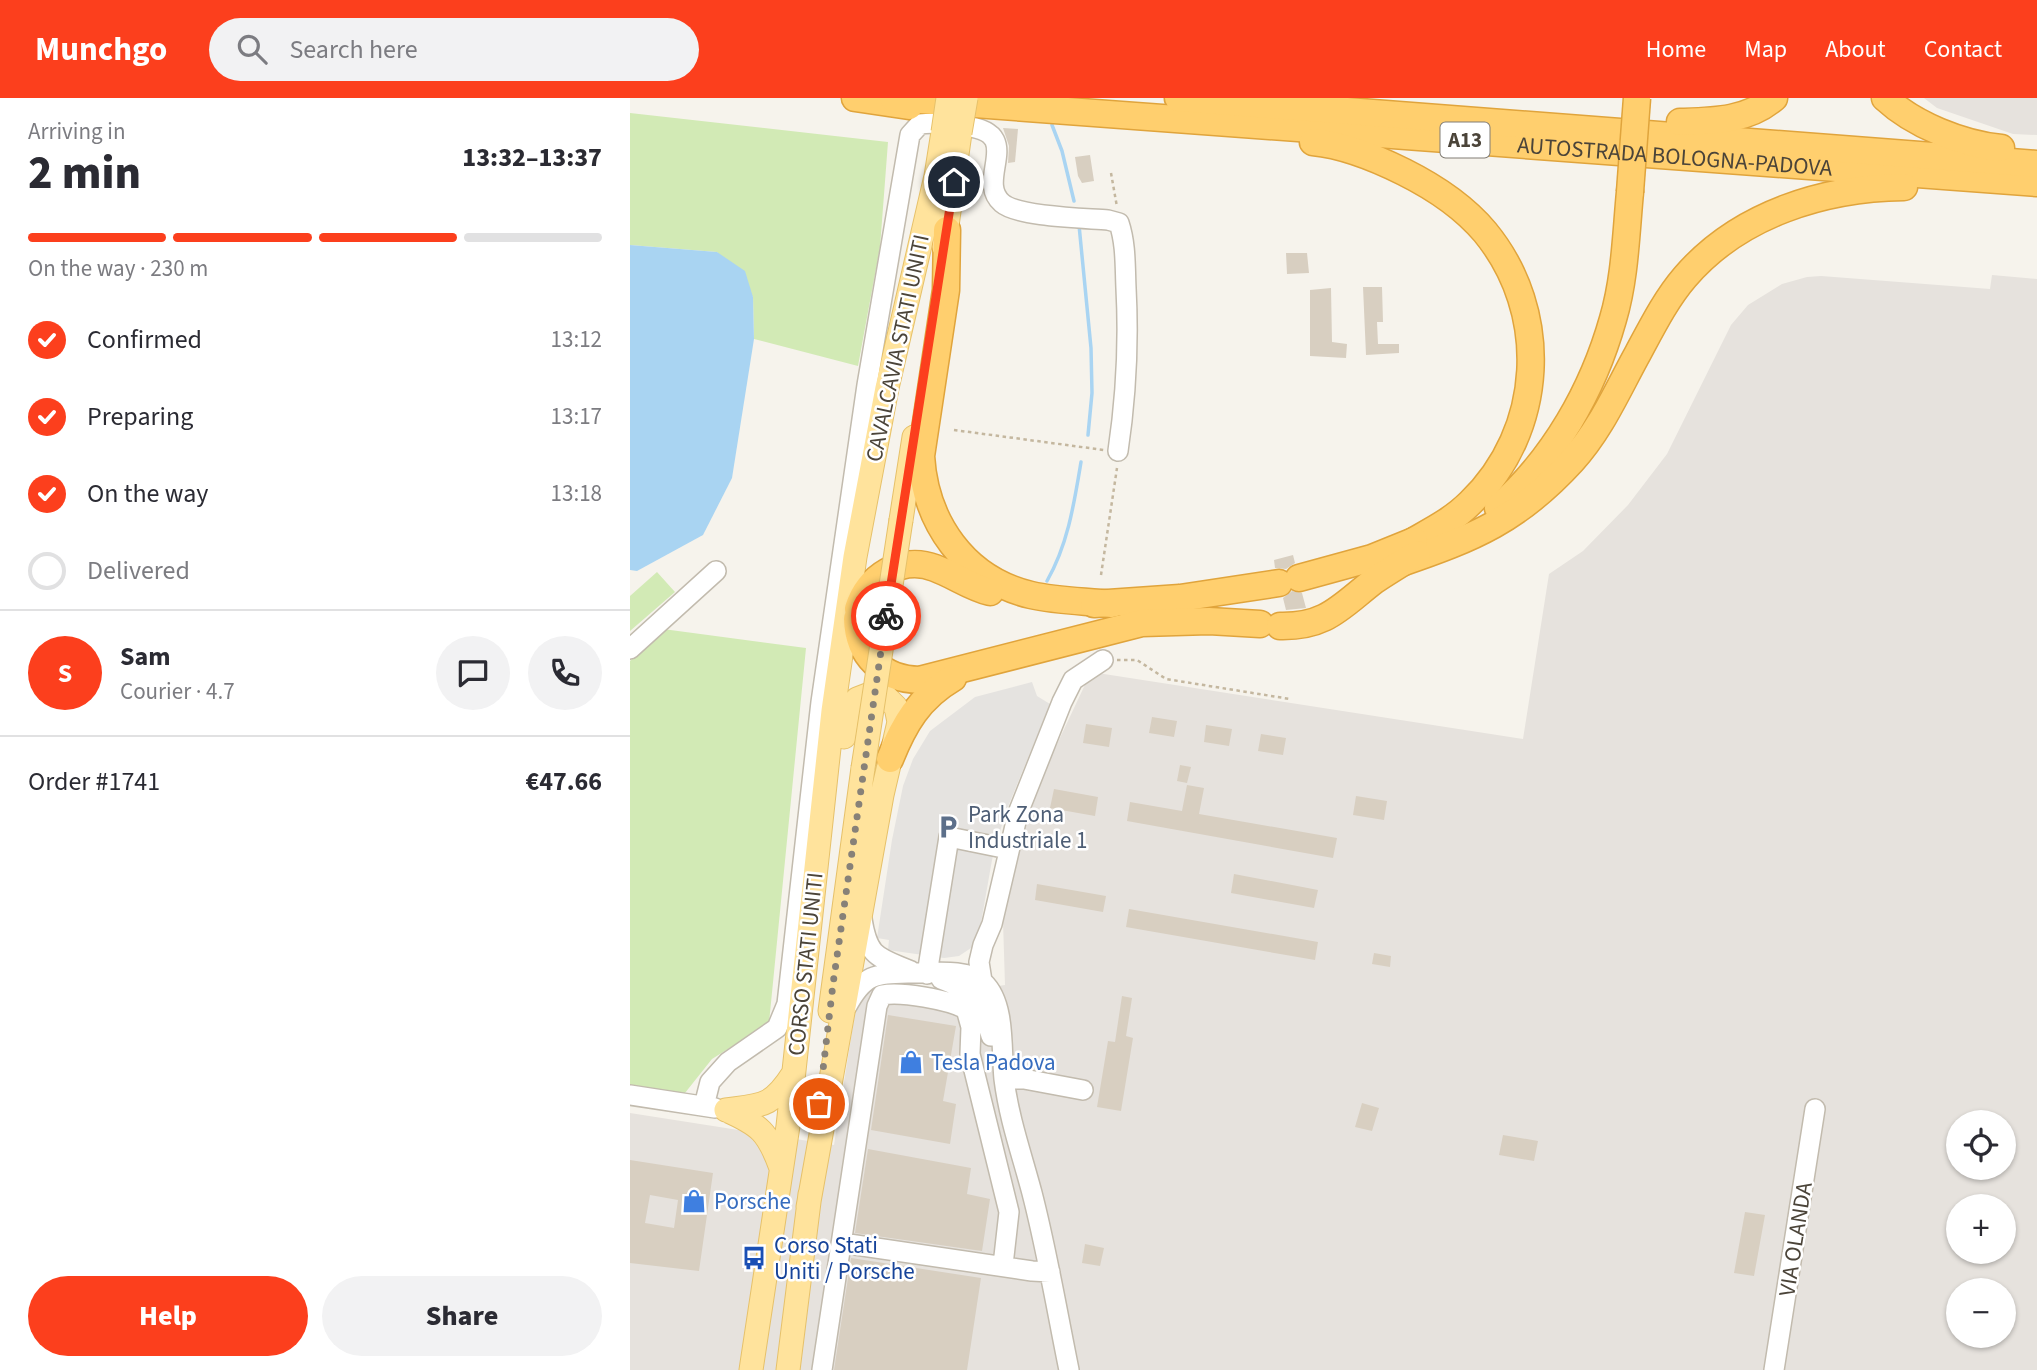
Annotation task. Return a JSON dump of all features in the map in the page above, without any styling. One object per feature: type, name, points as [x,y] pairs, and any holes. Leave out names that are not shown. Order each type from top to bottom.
[{"type":"highway","name":"A13","points":[[855,98],[1010,120],[1319,142],[1399,169],[1462,209],[1483,230],[1500,253],[1517,287],[1529,337],[1530,390],[1517,435],[1492,478],[1458,514],[1407,552]]},
{"type":"highway","name":"AUTOSTRADA BOLOGNA-PADOVA","points":[[893,98],[2037,183]]},
{"type":"highway","name":"AUTOSTRADA BOLOGNA-PADOVA","points":[[1178,98],[2037,164]]},
{"type":"highway","points":[[1637,98],[1623,261],[1614,317],[1600,359],[1566,428],[1517,490],[1488,515],[1407,552],[1336,613],[1307,624],[1270,625],[1209,621],[1142,623],[919,680],[899,678],[881,669],[865,652],[859,639],[858,614],[865,593],[875,580],[890,569],[909,564],[934,567],[979,589],[1024,601],[1058,605],[1112,604],[1180,598],[1289,580],[1372,558],[1407,552],[1486,530],[1519,510],[1572,461],[1604,418],[1665,306],[1684,278],[1705,256],[1741,229],[1786,209],[1855,190],[1936,186],[2037,190]]},
{"type":"highway","points":[[1522,126],[1721,121],[1744,115],[1774,98]]},
{"type":"highway","points":[[1885,98],[1911,117],[1969,142],[2037,153]]},
{"type":"highway","points":[[947,230],[946,290],[921,456],[922,475],[934,516],[957,552],[972,568],[990,579],[1030,595],[1112,604]]},
{"type":"highway","points":[[890,759],[909,717],[920,702],[935,688],[996,659]]},
{"type":"main road","name":"CAVALCAVIA STATI UNITI","points":[[901,520],[947,230],[952,132],[948,98]]},
{"type":"main road","name":"CAVALCAVIA STATI UNITI","points":[[855,557],[887,388],[936,176],[966,98]]},
{"type":"main road","points":[[833,811],[841,725],[858,614],[929,239],[936,176]]},
{"type":"main road","name":"CORSO STATI UNITI","points":[[788,1370],[828,1024],[901,520]]},
{"type":"main road","name":"CORSO STATI UNITI","points":[[751,1370],[788,1125],[831,722],[855,557]]},
{"type":"main road","points":[[788,1125],[848,710],[863,695],[885,696],[896,707],[899,722],[808,1207]]},
{"type":"main road","points":[[715,1108],[754,1106],[768,1102],[777,1097],[793,1074]]},
{"type":"main road","points":[[715,1108],[753,1121],[772,1143],[782,1171]]},
{"type":"street","points":[[630,1095],[715,1108],[710,1082],[728,1062],[777,1028],[787,1004],[821,702],[867,385],[910,135],[920,124],[931,122],[978,127],[991,134],[996,143],[996,194],[1003,204],[1022,212],[1119,223],[1125,251],[1129,340],[1118,452]]},
{"type":"street","points":[[630,649],[716,571]]},
{"type":"street","points":[[1069,1370],[1031,1190],[1017,1149],[1004,1079],[977,987],[983,945],[992,924],[1018,813],[1073,680],[1103,660]]},
{"type":"street","points":[[921,973],[949,837],[1008,849]]},
{"type":"street","points":[[862,916],[866,941],[871,951],[921,973],[977,987]]},
{"type":"street","points":[[845,1010],[858,987],[869,978],[880,974],[921,973]]},
{"type":"street","points":[[822,1370],[877,1006],[882,995],[902,995],[956,1004],[966,1009],[970,1019],[970,1054],[1009,1212],[1003,1265]]},
{"type":"street","points":[[1004,1079],[1024,1079],[1083,1090]]},
{"type":"street","name":"VIA OLANDA","points":[[1774,1370],[1815,1109]]},
{"type":"street","points":[[842,1243],[1050,1272]]},
{"type":"path","points":[[1111,173],[1119,223]]},
{"type":"path","points":[[954,430],[1118,452],[1101,575]]},
{"type":"path","points":[[1103,660],[1137,660],[1166,679],[1290,699]]},
{"type":"shaded area","points":[[1924,98],[2037,98],[2037,135],[2013,134],[1937,108]]},
{"type":"shaded area","points":[[1992,275],[2037,279],[2037,1370],[630,1370],[630,1113],[834,1145],[858,994],[881,979],[957,992],[1005,985],[1003,921],[1013,865],[1042,776],[1091,672],[1523,739],[1549,574],[1583,551],[1628,505],[1667,454],[1731,325],[1748,305],[1782,284],[1821,276],[1990,289]]},
{"type":"shaded area","name":"Park Zona Industriale 1","points":[[1032,682],[1037,696],[1050,704],[1005,814],[992,860],[979,934],[971,948],[959,956],[944,958],[888,950],[889,940],[877,938],[892,840],[903,786],[913,759],[930,731],[975,697]]},
{"type":"green space","points":[[630,113],[888,142],[880,247],[858,366],[754,339],[753,297],[717,252],[630,245]]},
{"type":"green space","points":[[657,572],[675,592],[630,631],[630,596]]},
{"type":"green space","points":[[663,629],[806,648],[769,1023],[712,1059],[681,1098],[630,1088],[630,661]]},
{"type":"water","points":[[630,245],[717,252],[745,271],[753,297],[754,339],[732,478],[703,535],[637,571],[630,570]]},
{"type":"building","points":[[1003,128],[1018,129],[1015,162],[1008,163],[1009,146]]},
{"type":"building","points":[[1090,155],[1094,181],[1082,183],[1075,157]]},
{"type":"building","points":[[1286,253],[1307,253],[1309,273],[1287,274]]},
{"type":"building","points":[[1363,287],[1382,287],[1383,322],[1377,322],[1378,344],[1399,344],[1399,353],[1366,355]]},
{"type":"building","points":[[1331,288],[1332,342],[1347,344],[1346,358],[1310,356],[1310,290]]},
{"type":"building","points":[[1293,555],[1295,563],[1286,569],[1275,568],[1274,560]]},
{"type":"building","points":[[1292,591],[1302,593],[1306,608],[1286,610],[1283,598]]},
{"type":"building","points":[[1152,717],[1177,721],[1174,737],[1149,733]]},
{"type":"building","points":[[1086,724],[1112,728],[1109,747],[1083,743]]},
{"type":"building","points":[[1206,725],[1232,729],[1229,746],[1204,742]]},
{"type":"building","points":[[1261,734],[1286,738],[1283,755],[1258,751]]},
{"type":"building","points":[[1180,765],[1191,767],[1187,783],[1177,781]]},
{"type":"building","points":[[1187,785],[1204,788],[1199,814],[1337,838],[1333,858],[1127,821],[1130,802],[1182,811]]},
{"type":"building","points":[[1054,789],[1098,797],[1095,816],[1050,808]]},
{"type":"building","points":[[1356,796],[1387,801],[1384,820],[1353,815]]},
{"type":"building","points":[[1234,874],[1318,890],[1314,908],[1231,893]]},
{"type":"building","points":[[1037,884],[1106,896],[1103,912],[1035,900]]},
{"type":"building","points":[[1129,909],[1318,942],[1315,960],[1126,927]]},
{"type":"building","points":[[1374,953],[1391,956],[1390,967],[1372,964]]},
{"type":"building","points":[[1122,996],[1132,998],[1126,1036],[1133,1038],[1121,1111],[1097,1107],[1108,1041],[1115,1042]]},
{"type":"building","points":[[888,1015],[956,1026],[943,1101],[956,1104],[950,1144],[871,1130]]},
{"type":"building","points":[[1362,1103],[1379,1108],[1372,1131],[1355,1127]]},
{"type":"building","points":[[1503,1135],[1538,1141],[1534,1161],[1499,1155]]},
{"type":"building","points":[[868,1149],[971,1168],[967,1194],[990,1199],[982,1251],[855,1233]]},
{"type":"building","points":[[630,1160],[713,1173],[699,1271],[630,1263]],"holes":[[[650,1195],[678,1200],[674,1228],[645,1223]]]},
{"type":"building","points":[[1745,1212],[1765,1215],[1754,1276],[1734,1273]]},
{"type":"building","points":[[1085,1244],[1104,1248],[1100,1266],[1082,1263]]},
{"type":"building","points":[[851,1258],[981,1278],[967,1370],[834,1370]]},
{"type":"waterway","points":[[1052,125],[1062,151],[1074,201]]},
{"type":"waterway","points":[[1079,225],[1091,348],[1092,393],[1088,435]]},
{"type":"waterway","points":[[1047,581],[1065,538],[1081,462]]},
{"type":"way so far","points":[[819,1104],[833,984],[886,616]]},
{"type":"place","name":"Park Zona Industriale 1","points":[[948,827]]},
{"type":"place","name":"Tesla Padova","points":[[911,1062]]},
{"type":"place","name":"Porsche","points":[[694,1201]]},
{"type":"place","name":"Corso Stati Uniti / Porsche","points":[[754,1258]]},
{"type":"route","points":[[886,616],[954,182]]}]
